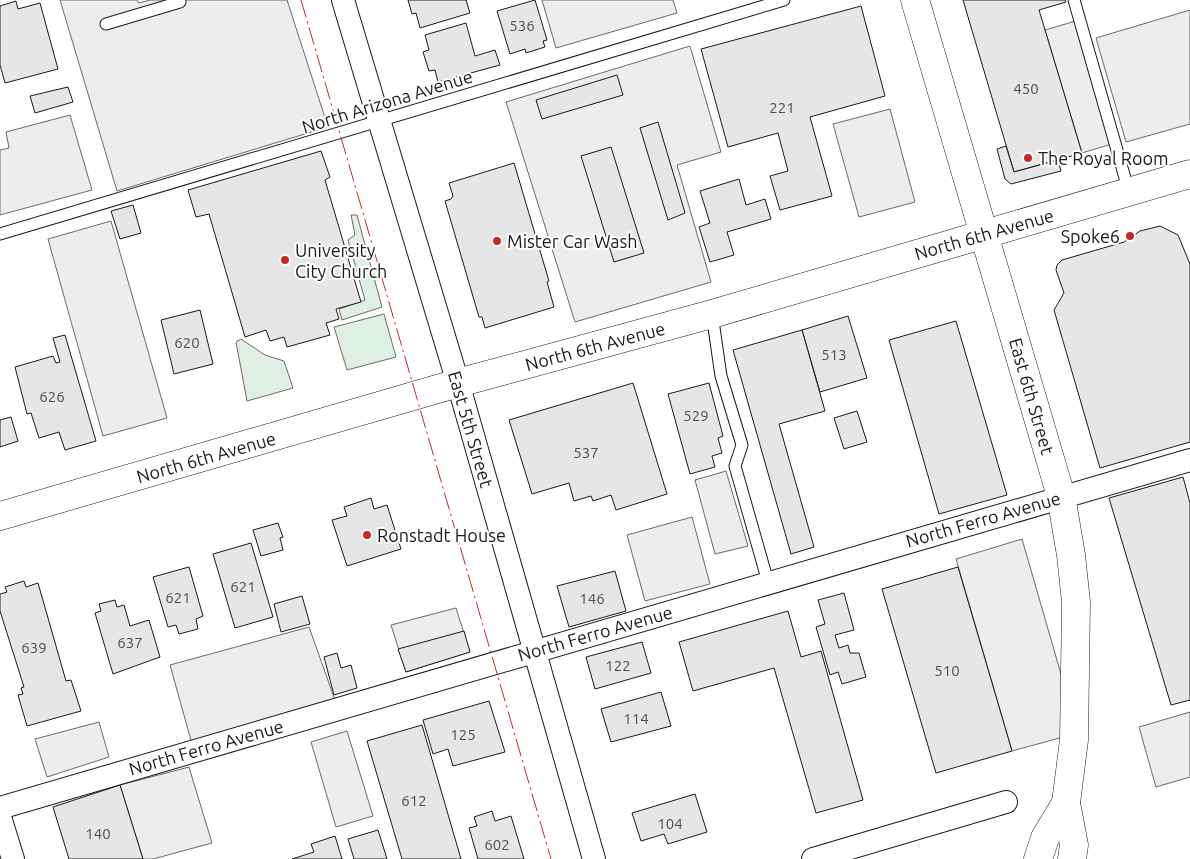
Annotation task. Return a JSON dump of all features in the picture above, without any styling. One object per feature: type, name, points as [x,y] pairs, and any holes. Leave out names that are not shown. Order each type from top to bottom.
[{"type":"main road","name":"East 6th Street","points":[[915,0],[1061,496],[1071,555],[1076,602],[1074,740],[1066,804],[1074,845],[1072,859]]},
{"type":"main road","name":"North 6th Avenue","points":[[0,516],[458,383],[712,314],[985,233],[1189,177]]},
{"type":"main road","name":"East 6th Street","points":[[1038,859],[1045,838],[1066,804]]},
{"type":"street","name":"East 5th Street","points":[[343,0],[458,383],[594,859]]},
{"type":"street","name":"North Ferro Avenue","points":[[0,808],[1061,496],[1190,460]]},
{"type":"street","points":[[813,859],[1006,802]]},
{"type":"street","points":[[0,817],[13,859]]},
{"type":"lane","name":"North Arizona Avenue","points":[[0,234],[784,0]]},
{"type":"lane","points":[[1074,0],[1129,192]]},
{"type":"lane","points":[[106,24],[180,2]]},
{"type":"lane","points":[[712,314],[721,376],[742,445],[735,466],[768,582]]},
{"type":"green space","points":[[351,215],[357,215],[382,307],[342,320],[339,309],[365,300],[348,240],[355,235]]},
{"type":"green space","points":[[384,314],[396,357],[347,370],[334,327]]},
{"type":"green space","points":[[241,339],[265,355],[284,361],[293,388],[247,401],[236,342]]},
{"type":"shaded area","points":[[60,0],[137,0],[139,3],[150,0],[287,0],[328,127],[117,191]]},
{"type":"shaded area","points":[[542,0],[673,0],[677,13],[556,48]]},
{"type":"shaded area","points":[[1190,10],[1190,124],[1126,142],[1096,38]]},
{"type":"shaded area","points":[[1079,20],[1115,143],[1082,153],[1045,30]]},
{"type":"shaded area","points":[[690,46],[721,152],[677,165],[711,282],[575,322],[506,102]]},
{"type":"shaded area","points":[[890,109],[915,202],[859,217],[833,124]]},
{"type":"shaded area","points":[[70,115],[92,190],[0,215],[0,150],[9,148],[6,132]]},
{"type":"shaded area","points":[[111,221],[167,418],[103,436],[48,239]]},
{"type":"shaded area","points":[[726,471],[748,546],[715,554],[695,480]]},
{"type":"shaded area","points":[[692,517],[710,584],[645,601],[627,535]]},
{"type":"shaded area","points":[[1022,539],[1078,733],[1012,751],[956,559]]},
{"type":"shaded area","points":[[456,608],[470,652],[406,672],[391,625]]},
{"type":"shaded area","points":[[309,627],[336,703],[192,744],[170,665]]},
{"type":"shaded area","points":[[1190,712],[1190,777],[1156,787],[1139,727]]},
{"type":"shaded area","points":[[99,722],[109,757],[47,777],[35,739]]},
{"type":"shaded area","points":[[347,731],[373,816],[336,827],[311,742]]},
{"type":"shaded area","points":[[189,767],[212,843],[153,859],[143,859],[120,785]]},
{"type":"building","points":[[408,0],[466,0],[470,13],[420,28],[416,13],[412,14]]},
{"type":"building","points":[[535,0],[547,40],[543,41],[545,47],[526,53],[525,49],[510,54],[497,11]]},
{"type":"building","points":[[963,0],[1065,0],[1066,2],[1039,10],[1082,153],[1014,172]]},
{"type":"building","points":[[16,1],[18,9],[40,3],[58,69],[5,83],[0,65],[0,6]]},
{"type":"building","points":[[861,6],[885,96],[810,117],[832,196],[780,210],[770,176],[788,171],[778,133],[728,147],[701,49]]},
{"type":"building","points":[[466,23],[475,56],[495,50],[500,65],[438,82],[435,70],[429,71],[423,52],[429,50],[425,35]]},
{"type":"building","points":[[617,75],[623,95],[542,119],[536,100]]},
{"type":"building","points":[[68,87],[73,102],[35,113],[30,96]]},
{"type":"building","points":[[658,122],[685,213],[668,220],[640,128]]},
{"type":"building","points":[[1006,146],[1014,172],[1058,160],[1061,171],[1011,184],[1005,179],[997,149]]},
{"type":"building","points":[[611,147],[644,253],[614,262],[581,156]]},
{"type":"building","name":"University City Church","points":[[321,151],[330,177],[325,180],[361,302],[336,309],[339,319],[326,323],[330,335],[287,347],[284,337],[270,341],[266,330],[245,337],[209,214],[196,217],[188,190]]},
{"type":"building","name":"Mister Car Wash","points":[[514,163],[549,281],[547,282],[554,307],[485,328],[482,317],[479,317],[445,201],[453,196],[449,183]]},
{"type":"building","points":[[739,179],[746,205],[765,199],[771,219],[727,232],[734,255],[710,262],[699,227],[710,223],[700,191]]},
{"type":"building","points":[[133,205],[141,233],[120,239],[111,211]]},
{"type":"building","points":[[1160,226],[1178,235],[1190,264],[1190,442],[1100,468],[1054,310],[1064,293],[1056,270],[1057,265],[1062,260],[1124,242],[1140,231]]},
{"type":"building","points":[[200,310],[213,364],[174,374],[161,320]]},
{"type":"building","points":[[848,316],[867,378],[820,392],[802,330]]},
{"type":"building","points":[[956,321],[1007,495],[939,514],[889,340]]},
{"type":"building","points":[[802,330],[825,411],[779,424],[814,547],[791,554],[733,350]]},
{"type":"building","points":[[65,335],[96,441],[65,450],[59,432],[39,438],[31,413],[27,414],[15,367],[53,356],[56,363],[60,362],[53,338]]},
{"type":"building","points":[[633,383],[667,494],[616,510],[611,495],[593,501],[591,496],[574,501],[569,483],[532,494],[509,420]]},
{"type":"building","points":[[709,383],[723,436],[718,438],[722,453],[712,456],[715,467],[690,474],[668,394]]},
{"type":"building","points":[[857,411],[867,442],[844,449],[834,418]]},
{"type":"building","points":[[11,417],[18,441],[0,447],[0,420]]},
{"type":"building","points":[[1183,477],[1190,503],[1190,700],[1171,705],[1109,498]]},
{"type":"building","name":"Ronstadt House","points":[[371,498],[374,509],[387,505],[401,549],[347,566],[332,520],[347,516],[344,507]]},
{"type":"building","points":[[278,523],[283,537],[280,538],[283,550],[261,556],[253,530]]},
{"type":"building","points":[[251,543],[273,617],[235,628],[213,554]]},
{"type":"building","points":[[189,567],[203,616],[196,619],[198,629],[179,634],[176,625],[168,627],[153,577]]},
{"type":"building","points":[[958,567],[1012,751],[936,773],[882,589]]},
{"type":"building","points":[[615,571],[626,611],[569,627],[557,586]]},
{"type":"building","points":[[24,581],[26,587],[38,583],[66,681],[71,680],[81,711],[27,726],[18,695],[23,694],[21,688],[24,687],[0,611],[0,594],[7,592],[5,587]]},
{"type":"building","points":[[844,593],[854,630],[835,635],[839,648],[848,645],[850,653],[859,653],[866,677],[842,684],[838,672],[830,675],[816,627],[825,624],[818,600]]},
{"type":"building","points":[[302,596],[310,624],[281,632],[274,604]]},
{"type":"building","points":[[115,600],[117,607],[124,605],[130,626],[149,620],[160,657],[113,674],[95,613],[101,611],[99,604]]},
{"type":"building","points":[[788,611],[801,657],[821,651],[863,800],[816,813],[774,668],[693,691],[679,642]]},
{"type":"building","points":[[464,631],[470,652],[406,672],[398,649]]},
{"type":"building","points":[[642,642],[651,673],[595,689],[586,657]]},
{"type":"building","points":[[337,653],[341,668],[351,665],[357,688],[334,695],[324,657]]},
{"type":"building","points":[[661,692],[671,726],[611,742],[601,709]]},
{"type":"building","points":[[489,701],[505,752],[453,766],[448,749],[433,754],[423,720]]},
{"type":"building","points":[[422,725],[461,859],[402,859],[367,741]]},
{"type":"building","points":[[120,785],[143,859],[69,859],[53,807]]},
{"type":"building","points":[[695,794],[707,832],[668,844],[664,834],[641,841],[632,813]]},
{"type":"building","points":[[492,811],[495,821],[511,816],[524,859],[478,859],[469,828],[477,826],[474,817]]},
{"type":"building","points":[[378,830],[387,859],[354,859],[348,839]]},
{"type":"building","points":[[335,836],[342,859],[292,859],[314,852],[311,844]]},
{"type":"power","points":[[301,0],[551,859]]},
{"type":"place","name":"The Royal Room","points":[[1028,158]]},
{"type":"place","name":"Spoke6","points":[[1130,236]]},
{"type":"place","name":"Mister Car Wash","points":[[497,241]]},
{"type":"place","name":"University City Church","points":[[285,260]]},
{"type":"place","name":"Ronstadt House","points":[[367,535]]}]
